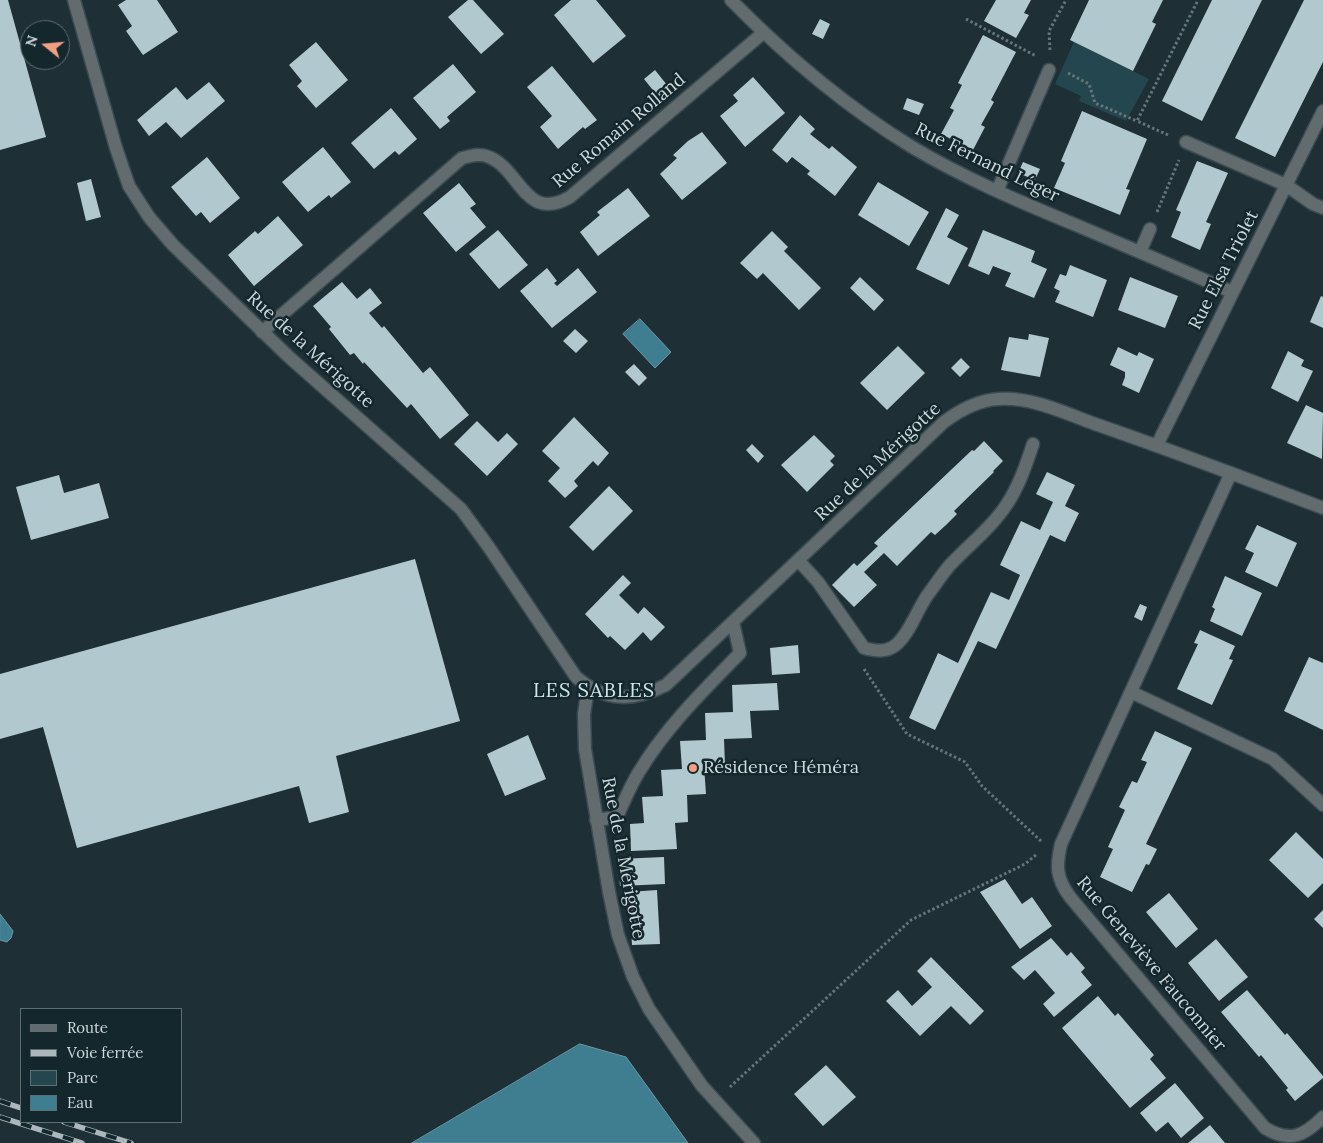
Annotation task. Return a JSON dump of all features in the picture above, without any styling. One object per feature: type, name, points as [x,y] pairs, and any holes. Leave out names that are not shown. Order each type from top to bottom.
[{"type":"street","name":"Rue de la Mérigotte","points":[[74,0],[116,148],[129,186],[149,217],[173,245],[262,332],[461,509],[488,546],[564,662],[588,688],[619,697],[637,697],[666,685],[678,676],[944,422],[969,406],[999,399],[1025,401],[1157,445],[1323,508]]},
{"type":"street","name":"Rue Fernand Léger","points":[[731,0],[763,33],[813,77],[861,114],[912,147],[997,191],[1232,292]]},
{"type":"street","name":"Rue Romain Rolland","points":[[262,332],[462,158],[475,155],[488,156],[499,163],[526,194],[536,202],[547,205],[559,203],[570,197],[763,33]]},
{"type":"street","points":[[997,191],[1050,67]]},
{"type":"street","name":"Rue Elsa Triolet","points":[[1157,445],[1323,111]]},
{"type":"street","points":[[1186,142],[1286,185],[1313,204],[1323,208]]},
{"type":"street","points":[[1140,252],[1150,228]]},
{"type":"street","points":[[798,560],[818,582],[864,648],[874,651],[885,650],[895,646],[903,638],[927,595],[948,567],[995,520],[1007,504],[1016,487],[1032,444]]},
{"type":"street","name":"Rue Geneviève Fauconnier","points":[[1231,473],[1061,844],[1058,872],[1062,886],[1070,897],[1265,1128],[1282,1138],[1292,1138],[1302,1135],[1323,1117]]},
{"type":"street","points":[[596,820],[617,817],[638,773],[660,740],[686,709],[740,653],[733,622]]},
{"type":"street","name":"Rue de la Mérigotte","points":[[588,688],[584,714],[585,749],[596,820],[618,935],[633,977],[650,1009],[702,1086],[754,1143]]},
{"type":"street","points":[[1131,692],[1273,759],[1323,805]]},
{"type":"path","points":[[1050,67],[1049,31],[1066,0]]},
{"type":"path","points":[[1137,121],[1198,0]]},
{"type":"path","points":[[966,19],[1050,67],[1089,84],[1094,103],[1186,142],[1150,228]]},
{"type":"path","points":[[864,648],[864,669],[907,734],[965,762],[982,786],[1058,858]]},
{"type":"path","points":[[715,1102],[911,920],[1025,864],[1035,857],[1044,845]]},
{"type":"green space","points":[[1074,42],[1149,79],[1126,121],[1079,101],[1081,96],[1055,84]]},
{"type":"water","points":[[640,319],[671,352],[655,368],[623,334]]},
{"type":"water","points":[[0,914],[13,931],[11,938],[7,942],[0,940]]},
{"type":"water","points":[[580,1044],[626,1057],[688,1143],[412,1143]]},
{"type":"building","points":[[0,0],[8,0],[20,43],[20,70],[27,70],[46,137],[0,150]]},
{"type":"building","points":[[126,0],[157,0],[178,32],[143,55],[126,31],[132,26],[118,5]]},
{"type":"building","points":[[468,0],[473,0],[504,34],[481,54],[448,17]]},
{"type":"building","points":[[571,0],[596,0],[626,36],[593,63],[554,15]]},
{"type":"building","points":[[996,0],[1031,0],[1024,13],[1029,15],[1016,38],[984,21]]},
{"type":"building","points":[[1089,0],[1163,0],[1152,22],[1156,24],[1133,71],[1070,40]]},
{"type":"building","points":[[1212,0],[1262,0],[1202,121],[1162,101]]},
{"type":"building","points":[[1304,0],[1323,0],[1323,62],[1275,157],[1235,138]]},
{"type":"building","points":[[820,19],[830,24],[823,39],[812,34]]},
{"type":"building","points":[[983,35],[1016,52],[991,100],[994,102],[981,125],[985,127],[973,150],[941,134],[954,110],[950,108],[962,85],[958,83]]},
{"type":"building","points":[[316,42],[348,80],[316,108],[297,86],[302,81],[289,65]]},
{"type":"building","points":[[453,64],[476,92],[447,117],[450,121],[440,129],[413,98]]},
{"type":"building","points":[[552,66],[597,120],[585,129],[583,127],[558,149],[540,127],[552,116],[527,87]]},
{"type":"building","points":[[655,70],[671,90],[660,99],[644,79]]},
{"type":"building","points":[[753,77],[785,113],[745,147],[720,116],[738,101],[733,95]]},
{"type":"building","points":[[209,82],[225,101],[181,138],[166,122],[149,136],[137,120],[176,87],[187,100]]},
{"type":"building","points":[[907,98],[924,104],[919,115],[903,109]]},
{"type":"building","points":[[391,108],[417,139],[399,155],[395,151],[374,169],[351,143]]},
{"type":"building","points":[[1082,111],[1147,139],[1126,189],[1130,190],[1120,215],[1054,188],[1065,163],[1061,161]]},
{"type":"building","points":[[800,115],[815,129],[810,134],[829,149],[832,146],[857,167],[835,196],[807,174],[810,171],[792,157],[787,163],[772,150]]},
{"type":"building","points":[[702,132],[727,163],[682,200],[660,174],[677,158],[673,155],[688,141]]},
{"type":"building","points":[[323,147],[351,182],[331,198],[329,195],[308,212],[282,182]]},
{"type":"building","points":[[207,157],[240,198],[210,223],[201,212],[196,216],[171,187]]},
{"type":"building","points":[[1197,161],[1228,173],[1206,222],[1211,224],[1200,250],[1171,237],[1181,212],[1176,210]]},
{"type":"building","points":[[1023,162],[1040,169],[1035,180],[1018,173]]},
{"type":"building","points":[[91,179],[101,217],[86,221],[77,183]]},
{"type":"building","points":[[878,182],[929,212],[909,246],[858,215]]},
{"type":"building","points":[[459,183],[476,204],[470,208],[486,227],[456,252],[423,213]]},
{"type":"building","points":[[628,188],[650,216],[598,256],[580,232],[600,215],[597,212]]},
{"type":"building","points":[[946,208],[959,215],[947,237],[968,248],[949,285],[916,269]]},
{"type":"building","points":[[278,216],[303,245],[254,286],[228,255],[255,231],[258,234]]},
{"type":"building","points":[[498,230],[528,265],[499,289],[469,254]]},
{"type":"building","points":[[983,230],[1035,251],[1031,262],[1047,269],[1034,298],[1005,286],[1011,273],[993,266],[989,275],[968,266]]},
{"type":"building","points":[[772,231],[788,247],[784,251],[821,288],[799,310],[763,273],[757,279],[740,263]]},
{"type":"building","points":[[1070,265],[1107,280],[1093,317],[1055,302],[1060,291],[1054,288],[1060,274],[1066,276]]},
{"type":"building","points":[[547,268],[557,281],[554,283],[557,286],[578,268],[597,292],[552,328],[520,291]]},
{"type":"building","points":[[860,277],[884,300],[874,311],[850,288]]},
{"type":"building","points":[[1130,277],[1178,296],[1165,328],[1118,310]]},
{"type":"building","points":[[342,282],[357,299],[370,288],[382,303],[369,313],[382,328],[384,326],[423,373],[430,367],[469,415],[440,439],[411,404],[407,408],[364,362],[363,364],[354,353],[350,355],[329,329],[331,327],[313,306]]},
{"type":"building","points":[[1321,296],[1323,297],[1323,328],[1310,322]]},
{"type":"building","points":[[575,329],[588,341],[576,353],[563,341]]},
{"type":"building","points":[[1029,334],[1049,338],[1040,377],[1001,370],[1009,337],[1028,340]]},
{"type":"building","points":[[898,346],[925,373],[887,410],[860,383]]},
{"type":"building","points":[[1118,347],[1137,356],[1139,352],[1154,359],[1139,393],[1122,385],[1125,372],[1110,365]]},
{"type":"building","points":[[1288,351],[1304,360],[1301,366],[1313,371],[1298,402],[1271,388]]},
{"type":"building","points":[[961,358],[970,367],[960,377],[951,368]]},
{"type":"building","points":[[634,364],[647,378],[639,386],[625,372]]},
{"type":"building","points":[[1306,405],[1323,413],[1322,459],[1287,443]]},
{"type":"building","points":[[574,417],[609,453],[598,466],[593,461],[574,481],[578,486],[565,498],[548,481],[560,468],[542,451]]},
{"type":"building","points":[[477,421],[498,442],[507,433],[518,444],[487,476],[454,444]]},
{"type":"building","points":[[814,435],[835,456],[830,461],[834,465],[807,492],[781,465]]},
{"type":"building","points":[[984,441],[1003,461],[954,511],[957,514],[946,525],[935,535],[931,532],[897,566],[884,553],[864,572],[877,585],[854,607],[832,585],[854,563],[857,566],[878,546],[874,543],[972,450],[974,451]]},
{"type":"building","points":[[752,444],[764,456],[758,463],[746,450]]},
{"type":"building","points":[[1047,472],[1075,485],[1065,506],[1079,513],[1065,542],[1050,535],[996,649],[978,641],[935,730],[909,718],[938,653],[958,663],[991,592],[1009,600],[1020,575],[1000,565],[1021,521],[1040,530],[1053,502],[1036,494]]},
{"type":"building","points":[[59,475],[64,493],[99,483],[109,518],[31,540],[16,487]]},
{"type":"building","points":[[609,486],[633,511],[593,551],[569,527]]},
{"type":"building","points":[[1257,525],[1297,543],[1277,587],[1245,572],[1254,553],[1245,549]]},
{"type":"building","points":[[415,559],[460,721],[336,756],[349,812],[309,823],[299,786],[77,848],[43,727],[0,739],[0,674]]},
{"type":"building","points":[[623,575],[631,583],[619,595],[638,614],[644,607],[665,627],[651,641],[643,632],[625,650],[610,636],[608,638],[585,614]]},
{"type":"building","points":[[1225,576],[1262,593],[1242,636],[1210,621],[1215,609],[1212,607]]},
{"type":"building","points":[[1140,604],[1147,607],[1142,621],[1134,617]]},
{"type":"building","points":[[1200,630],[1235,646],[1229,659],[1233,660],[1212,705],[1177,689],[1198,644],[1194,643]]},
{"type":"building","points":[[798,645],[800,673],[772,675],[770,648]]},
{"type":"building","points":[[1309,657],[1323,663],[1323,730],[1284,711]]},
{"type":"building","name":"Résidence Héméra","points":[[777,683],[779,710],[750,711],[752,738],[724,739],[725,765],[704,766],[706,794],[687,795],[688,822],[675,823],[677,849],[631,851],[630,824],[644,823],[642,797],[663,796],[661,770],[682,769],[680,741],[706,740],[705,713],[733,712],[732,685]]},
{"type":"building","points":[[1155,731],[1192,748],[1146,844],[1157,849],[1149,865],[1146,864],[1132,892],[1100,877],[1113,849],[1108,847],[1125,810],[1119,807],[1132,781],[1137,783],[1147,762],[1141,760]]},
{"type":"building","points":[[528,735],[546,779],[505,796],[487,754]]},
{"type":"building","points":[[1296,832],[1323,859],[1323,883],[1308,898],[1269,860]]},
{"type":"building","points":[[664,857],[665,884],[620,886],[618,859]]},
{"type":"building","points":[[1005,879],[1022,904],[1032,897],[1052,926],[1020,949],[980,892]]},
{"type":"building","points":[[657,890],[660,944],[632,945],[629,892]]},
{"type":"building","points":[[1169,893],[1198,929],[1176,948],[1146,912]]},
{"type":"building","points":[[1323,910],[1323,928],[1314,919]]},
{"type":"building","points":[[1051,938],[1067,956],[1071,952],[1085,968],[1081,972],[1092,985],[1054,1017],[1043,1004],[1055,993],[1035,970],[1024,980],[1011,967]]},
{"type":"building","points":[[1216,939],[1248,977],[1219,1001],[1188,963]]},
{"type":"building","points":[[931,957],[984,1011],[970,1025],[951,1006],[920,1036],[886,1001],[898,990],[912,1006],[932,987],[917,971]]},
{"type":"building","points":[[1247,990],[1323,1076],[1295,1101],[1286,1090],[1288,1088],[1261,1055],[1259,1057],[1221,1012]]},
{"type":"building","points":[[1098,996],[1115,1016],[1118,1013],[1154,1055],[1150,1059],[1166,1078],[1130,1108],[1062,1028]]},
{"type":"building","points":[[826,1065],[856,1097],[823,1126],[794,1094]]},
{"type":"building","points":[[1175,1083],[1204,1118],[1181,1138],[1168,1122],[1156,1132],[1140,1113]]},
{"type":"building","points":[[1210,1125],[1225,1143],[1188,1143]]},
{"type":"railway","points":[[0,1101],[20,1108]]},
{"type":"railway","points":[[0,1117],[82,1143]]},
{"type":"railway","points":[[67,1123],[131,1143]]},
{"type":"place","name":"Résidence Héméra","points":[[693,768]]},
{"type":"district","name":"LES SABLES","points":[[594,691]]}]
